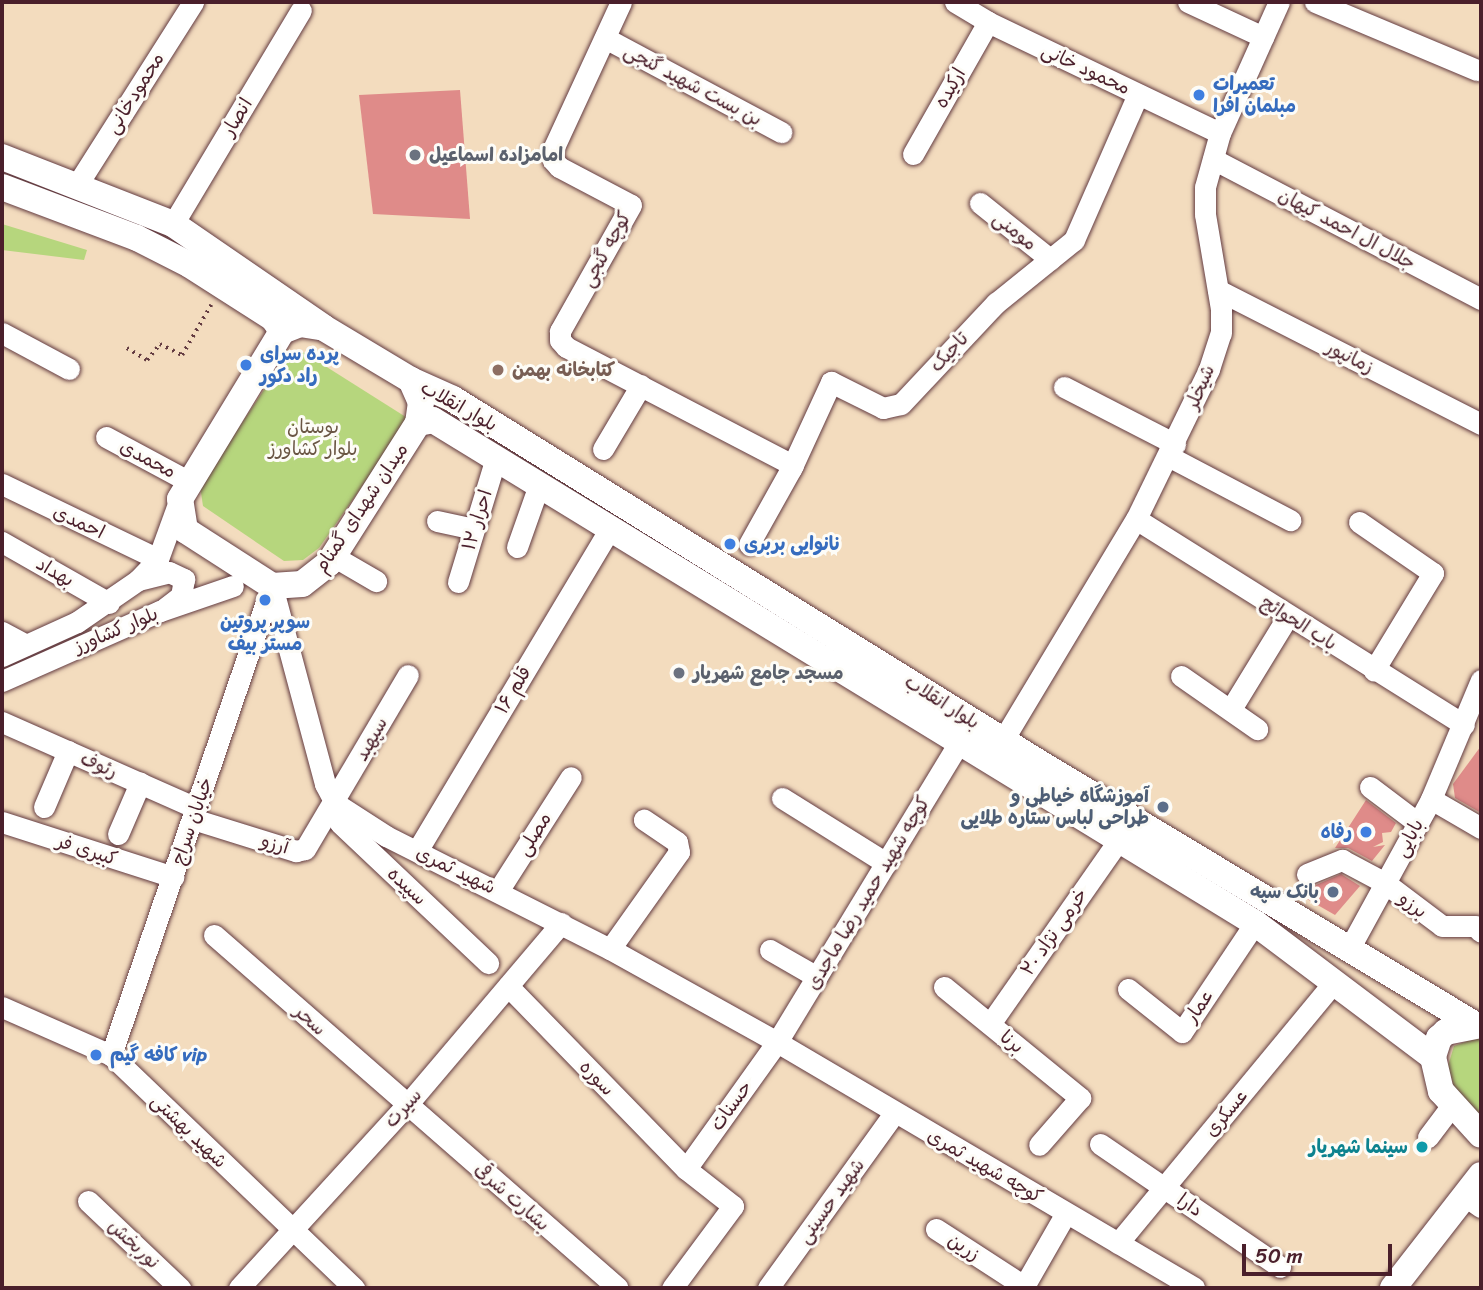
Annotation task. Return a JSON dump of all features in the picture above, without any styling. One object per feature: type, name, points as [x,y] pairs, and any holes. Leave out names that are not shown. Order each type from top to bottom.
[{"type":"main road","points":[[2,157],[173,224],[324,328],[411,380]]},
{"type":"main road","points":[[2,187],[137,238],[223,285],[273,318],[282,331]]},
{"type":"main road","points":[[253,582],[185,530],[185,490],[282,331],[300,324],[324,328]]},
{"type":"main road","name":"میدان شهدای گمنام","points":[[253,582],[302,584],[316,578],[333,556],[418,423],[421,402],[411,380]]},
{"type":"main road","name":"بلوار انقلاب","points":[[411,380],[453,399],[1003,740],[1477,1024]]},
{"type":"main road","name":"بلوار انقلاب","points":[[418,423],[433,420],[958,744],[1255,923],[1433,1057]]},
{"type":"main road","points":[[770,628],[784,603]]},
{"type":"main road","points":[[1477,1024],[1446,1032],[1439,1038],[1433,1057],[1434,1073],[1451,1106],[1481,1135]]},
{"type":"main road","points":[[1393,1288],[1473,1201],[1481,1175]]},
{"type":"street","name":"محمودخانی","points":[[77,185],[193,2]]},
{"type":"street","name":"کوچه گنجی","points":[[621,2],[553,149],[553,160],[631,205],[560,331],[560,340],[565,347],[793,465]]},
{"type":"street","name":"محمود خانی","points":[[955,2],[988,22],[1220,133]]},
{"type":"street","points":[[1188,2],[1263,37]]},
{"type":"street","name":"شیخلر","points":[[1003,740],[1136,519],[1172,450],[1221,333],[1218,290],[1205,214],[1213,159],[1220,133],[1279,2]]},
{"type":"street","points":[[1315,2],[1477,69]]},
{"type":"street","name":"انصار","points":[[173,224],[301,10]]},
{"type":"street","name":"ارکیده","points":[[913,154],[988,22]]},
{"type":"street","name":"بن بست شهید گنجی","points":[[605,38],[781,132]]},
{"type":"street","name":"تاجیک","points":[[749,544],[793,465],[831,382],[883,408],[901,404],[977,321],[1074,240],[1138,94]]},
{"type":"street","name":"جلال ال احمد کیهان","points":[[1213,159],[1481,299]]},
{"type":"street","name":"مومنی","points":[[980,203],[1050,259]]},
{"type":"street","name":"زمانپور","points":[[1218,290],[1481,424]]},
{"type":"street","points":[[2,333],[69,369]]},
{"type":"street","points":[[603,449],[641,385]]},
{"type":"street","points":[[1064,387],[1290,520]]},
{"type":"street","name":"محمدی","points":[[106,437],[185,490]]},
{"type":"street","name":"احرار ۱۲","points":[[458,582],[496,458]]},
{"type":"street","points":[[517,547],[539,485]]},
{"type":"street","name":"احمدی","points":[[4,490],[158,559]]},
{"type":"street","name":"بلوار کشاورز","points":[[2,656],[109,603],[138,580],[158,559],[172,529],[185,490]]},
{"type":"street","name":"باب الحوائج","points":[[1136,519],[1374,670],[1473,724]]},
{"type":"street","points":[[437,521],[474,529]]},
{"type":"street","points":[[1359,522],[1433,573],[1374,670]]},
{"type":"street","name":"قلم ۱۶","points":[[417,851],[610,529]]},
{"type":"street","name":"بهداد","points":[[2,542],[109,603]]},
{"type":"street","points":[[333,556],[376,581]]},
{"type":"street","points":[[138,580],[169,572],[184,579],[181,596],[160,611]]},
{"type":"street","points":[[253,582],[325,783],[335,803]]},
{"type":"street","name":"بلوار کشاورز","points":[[2,681],[160,611],[253,582]]},
{"type":"street","name":"خیابان سراج","points":[[111,1055],[195,813],[253,582]]},
{"type":"street","points":[[1231,709],[1288,616]]},
{"type":"street","points":[[2,632],[26,645]]},
{"type":"street","name":"سپهبد","points":[[335,803],[408,675]]},
{"type":"street","points":[[1181,676],[1257,729]]},
{"type":"street","name":"بابایی","points":[[1349,949],[1473,724],[1481,680]]},
{"type":"street","name":"رئوف","points":[[2,722],[140,783],[195,813]]},
{"type":"street","name":"کوچه شهید حمید رضا ماجدی","points":[[777,1042],[958,744]]},
{"type":"street","points":[[44,807],[68,751]]},
{"type":"street","name":"مصلی","points":[[498,891],[570,777]]},
{"type":"street","points":[[118,834],[140,783]]},
{"type":"street","points":[[1370,787],[1418,822]]},
{"type":"street","points":[[782,798],[886,863]]},
{"type":"street","points":[[1431,799],[1481,828]]},
{"type":"street","name":"شهید ثمری","points":[[335,803],[417,851],[561,923],[777,1042]]},
{"type":"street","name":"آرزو","points":[[195,813],[296,851],[312,843],[335,803]]},
{"type":"street","name":"سپیده","points":[[335,803],[340,822],[488,963]]},
{"type":"street","points":[[610,949],[679,852],[677,842],[644,820]]},
{"type":"street","name":"کبیری فر","points":[[2,822],[173,877]]},
{"type":"street","name":"خرمی نژاد ۲۰","points":[[990,1024],[1119,840]]},
{"type":"street","name":"برزو","points":[[1307,874],[1342,860],[1385,883],[1442,926],[1475,926],[1481,932]]},
{"type":"street","name":"سیرت","points":[[239,1288],[406,1105],[561,923]]},
{"type":"street","name":"عمار","points":[[1128,989],[1182,1032],[1255,923]]},
{"type":"street","name":"سحر","points":[[214,935],[406,1105]]},
{"type":"street","points":[[770,950],[817,977]]},
{"type":"street","name":"عسکری","points":[[1118,1243],[1334,982]]},
{"type":"street","name":"سوره","points":[[508,986],[686,1169],[733,1206],[672,1288]]},
{"type":"street","name":"برنا","points":[[944,987],[1080,1098],[1039,1145]]},
{"type":"street","name":"شهید بهشتی","points":[[2,1007],[111,1055],[291,1232],[354,1288]]},
{"type":"street","name":"کوچه شهید ثمری","points":[[777,1042],[1194,1288]]},
{"type":"street","name":"حسنات","points":[[686,1169],[777,1042]]},
{"type":"street","name":"بشارت شرقی","points":[[406,1105],[618,1288]]},
{"type":"street","points":[[1428,1137],[1451,1106]]},
{"type":"street","name":"شهید حسینی","points":[[768,1288],[894,1113]]},
{"type":"street","name":"دارا","points":[[1100,1144],[1280,1267]]},
{"type":"street","name":"نوربخش","points":[[88,1201],[180,1288]]},
{"type":"street","points":[[1025,1288],[1066,1213]]},
{"type":"street","name":"زرین","points":[[936,1229],[1025,1288]]},
{"type":"path","points":[[127,348],[147,360],[160,344],[182,355],[223,285]]},
{"type":"green space","points":[[2,224],[87,250],[84,260],[2,250]]},
{"type":"green space","name":"بوستان بلوار کشاورز","points":[[289,352],[303,352],[409,419],[319,548],[303,560],[284,561],[203,506],[200,486]]},
{"type":"green space","points":[[1481,1036],[1481,1116],[1454,1087],[1448,1066],[1454,1046]]},
{"type":"building","name":"امامزاده اسماعیل","points":[[460,90],[470,219],[373,214],[359,95]]},
{"type":"building","points":[[1481,746],[1481,813],[1455,798],[1453,784]]},
{"type":"building","name":"رفاه","points":[[1366,800],[1396,823],[1391,832],[1382,833],[1383,842],[1373,847],[1385,845],[1372,861],[1348,848],[1335,848]]},
{"type":"building","name":"بانک سپه","points":[[1341,874],[1360,886],[1335,915],[1307,899],[1316,885]]},
{"type":"place","name":"تعمیرات مبلمان افرا","points":[[1199,95]]},
{"type":"place","name":"امامزاده اسماعیل","points":[[415,155]]},
{"type":"place","name":"پرده سرای راد دکور","points":[[246,365]]},
{"type":"place","name":"کتابخانه بهمن","points":[[498,370]]},
{"type":"place","name":"نانوایی بربری","points":[[730,544]]},
{"type":"place","name":"سوپر پروتین مستر بیف","points":[[265,600]]},
{"type":"place","name":"مسجد جامع شهریار","points":[[679,673]]},
{"type":"place","name":"آموزشگاه خیاطی و طراحی لباس ستاره طلایی","points":[[1163,807]]},
{"type":"place","name":"رفاه","points":[[1366,832]]},
{"type":"place","name":"بانک سپه","points":[[1333,892]]},
{"type":"place","name":"کافه گیم vip","points":[[96,1055]]},
{"type":"place","name":"سینما شهریار","points":[[1422,1147]]}]
